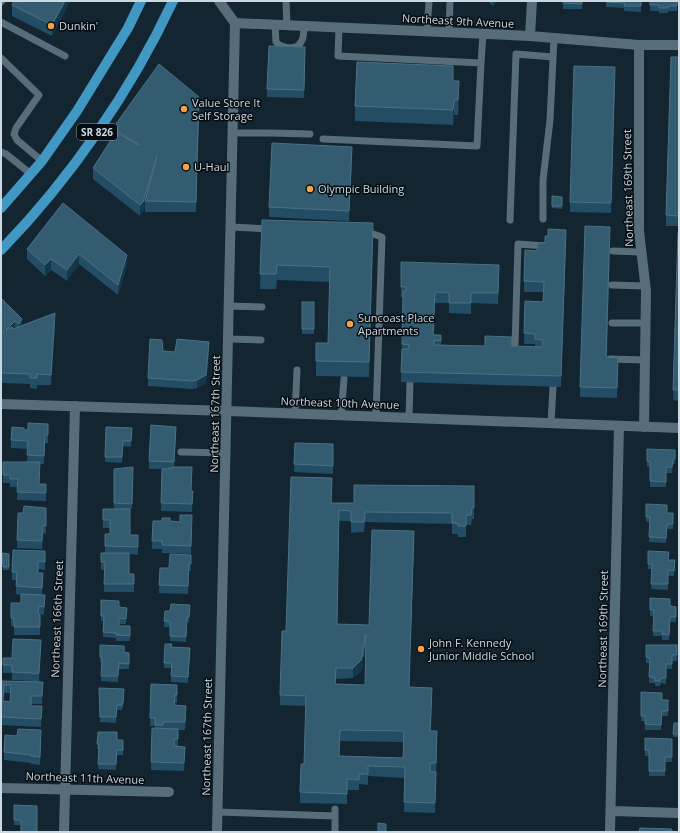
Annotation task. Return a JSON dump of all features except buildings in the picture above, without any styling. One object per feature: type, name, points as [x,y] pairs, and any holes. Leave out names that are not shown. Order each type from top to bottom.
[{"type":"main road","name":"SR 826","points":[[1,208],[42,160],[77,111],[128,28],[141,1]]},
{"type":"main road","name":"SR 826","points":[[1,250],[26,225],[91,141],[126,90],[173,1]]},
{"type":"street","points":[[219,1],[235,23]]},
{"type":"street","points":[[530,36],[532,1]]},
{"type":"street","name":"Northeast 9th Avenue","points":[[235,23],[530,36],[639,45],[679,45]]},
{"type":"street","name":"Northeast 167th Street","points":[[217,832],[235,23]]},
{"type":"street","name":"Northeast 169th Street","points":[[639,45],[638,231],[646,286],[644,427]]},
{"type":"street","name":"Northeast 10th Avenue","points":[[1,404],[295,413],[679,428]]},
{"type":"street","name":"Northeast 166th Street","points":[[64,832],[75,406]]},
{"type":"street","name":"Northeast 169th Street","points":[[610,832],[619,426]]},
{"type":"street","name":"Northeast 11th Avenue","points":[[1,788],[169,792]]},
{"type":"street","points":[[611,811],[679,813]]},
{"type":"lane","points":[[286,1],[287,26]]},
{"type":"lane","points":[[427,32],[429,1]]},
{"type":"lane","points":[[449,33],[450,1]]},
{"type":"lane","points":[[1,22],[65,56]]},
{"type":"lane","points":[[275,25],[276,42],[287,47],[299,46],[302,39],[304,26]]},
{"type":"lane","points":[[339,28],[338,56],[481,63]]},
{"type":"lane","points":[[323,139],[477,146],[483,34]]},
{"type":"lane","points":[[542,219],[543,180],[550,120],[554,38]]},
{"type":"lane","points":[[510,220],[516,54],[553,57]]},
{"type":"lane","points":[[1,58],[39,95],[16,128],[14,134],[17,140],[42,160]]},
{"type":"lane","points":[[233,133],[310,134]]},
{"type":"lane","points":[[1,152],[6,154],[31,174]]},
{"type":"lane","points":[[231,227],[278,229]]},
{"type":"lane","points":[[357,233],[373,234],[382,237],[376,416]]},
{"type":"lane","points":[[515,345],[518,244],[548,246]]},
{"type":"lane","points":[[613,251],[641,252]]},
{"type":"lane","points":[[612,285],[646,286]]},
{"type":"lane","points":[[229,306],[262,307]]},
{"type":"lane","points":[[612,323],[646,323]]},
{"type":"lane","points":[[228,339],[261,340]]},
{"type":"lane","points":[[610,360],[645,360]]},
{"type":"lane","points":[[295,413],[297,370]]},
{"type":"lane","points":[[341,415],[344,379]]},
{"type":"lane","points":[[409,418],[410,382]]},
{"type":"lane","points":[[551,423],[553,387]]},
{"type":"lane","points":[[181,452],[226,453]]},
{"type":"lane","points":[[217,812],[335,812],[335,832]]},
{"type":"place","name":"Dunkin'","points":[[51,26]]},
{"type":"place","name":"Value Store It Self Storage","points":[[184,109]]},
{"type":"place","name":"U-Haul","points":[[186,167]]},
{"type":"place","name":"Olympic Building","points":[[310,189]]},
{"type":"place","name":"Suncoast Place Apartments","points":[[350,324]]},
{"type":"place","name":"John F. Kennedy Junior Middle School","points":[[421,649]]}]
